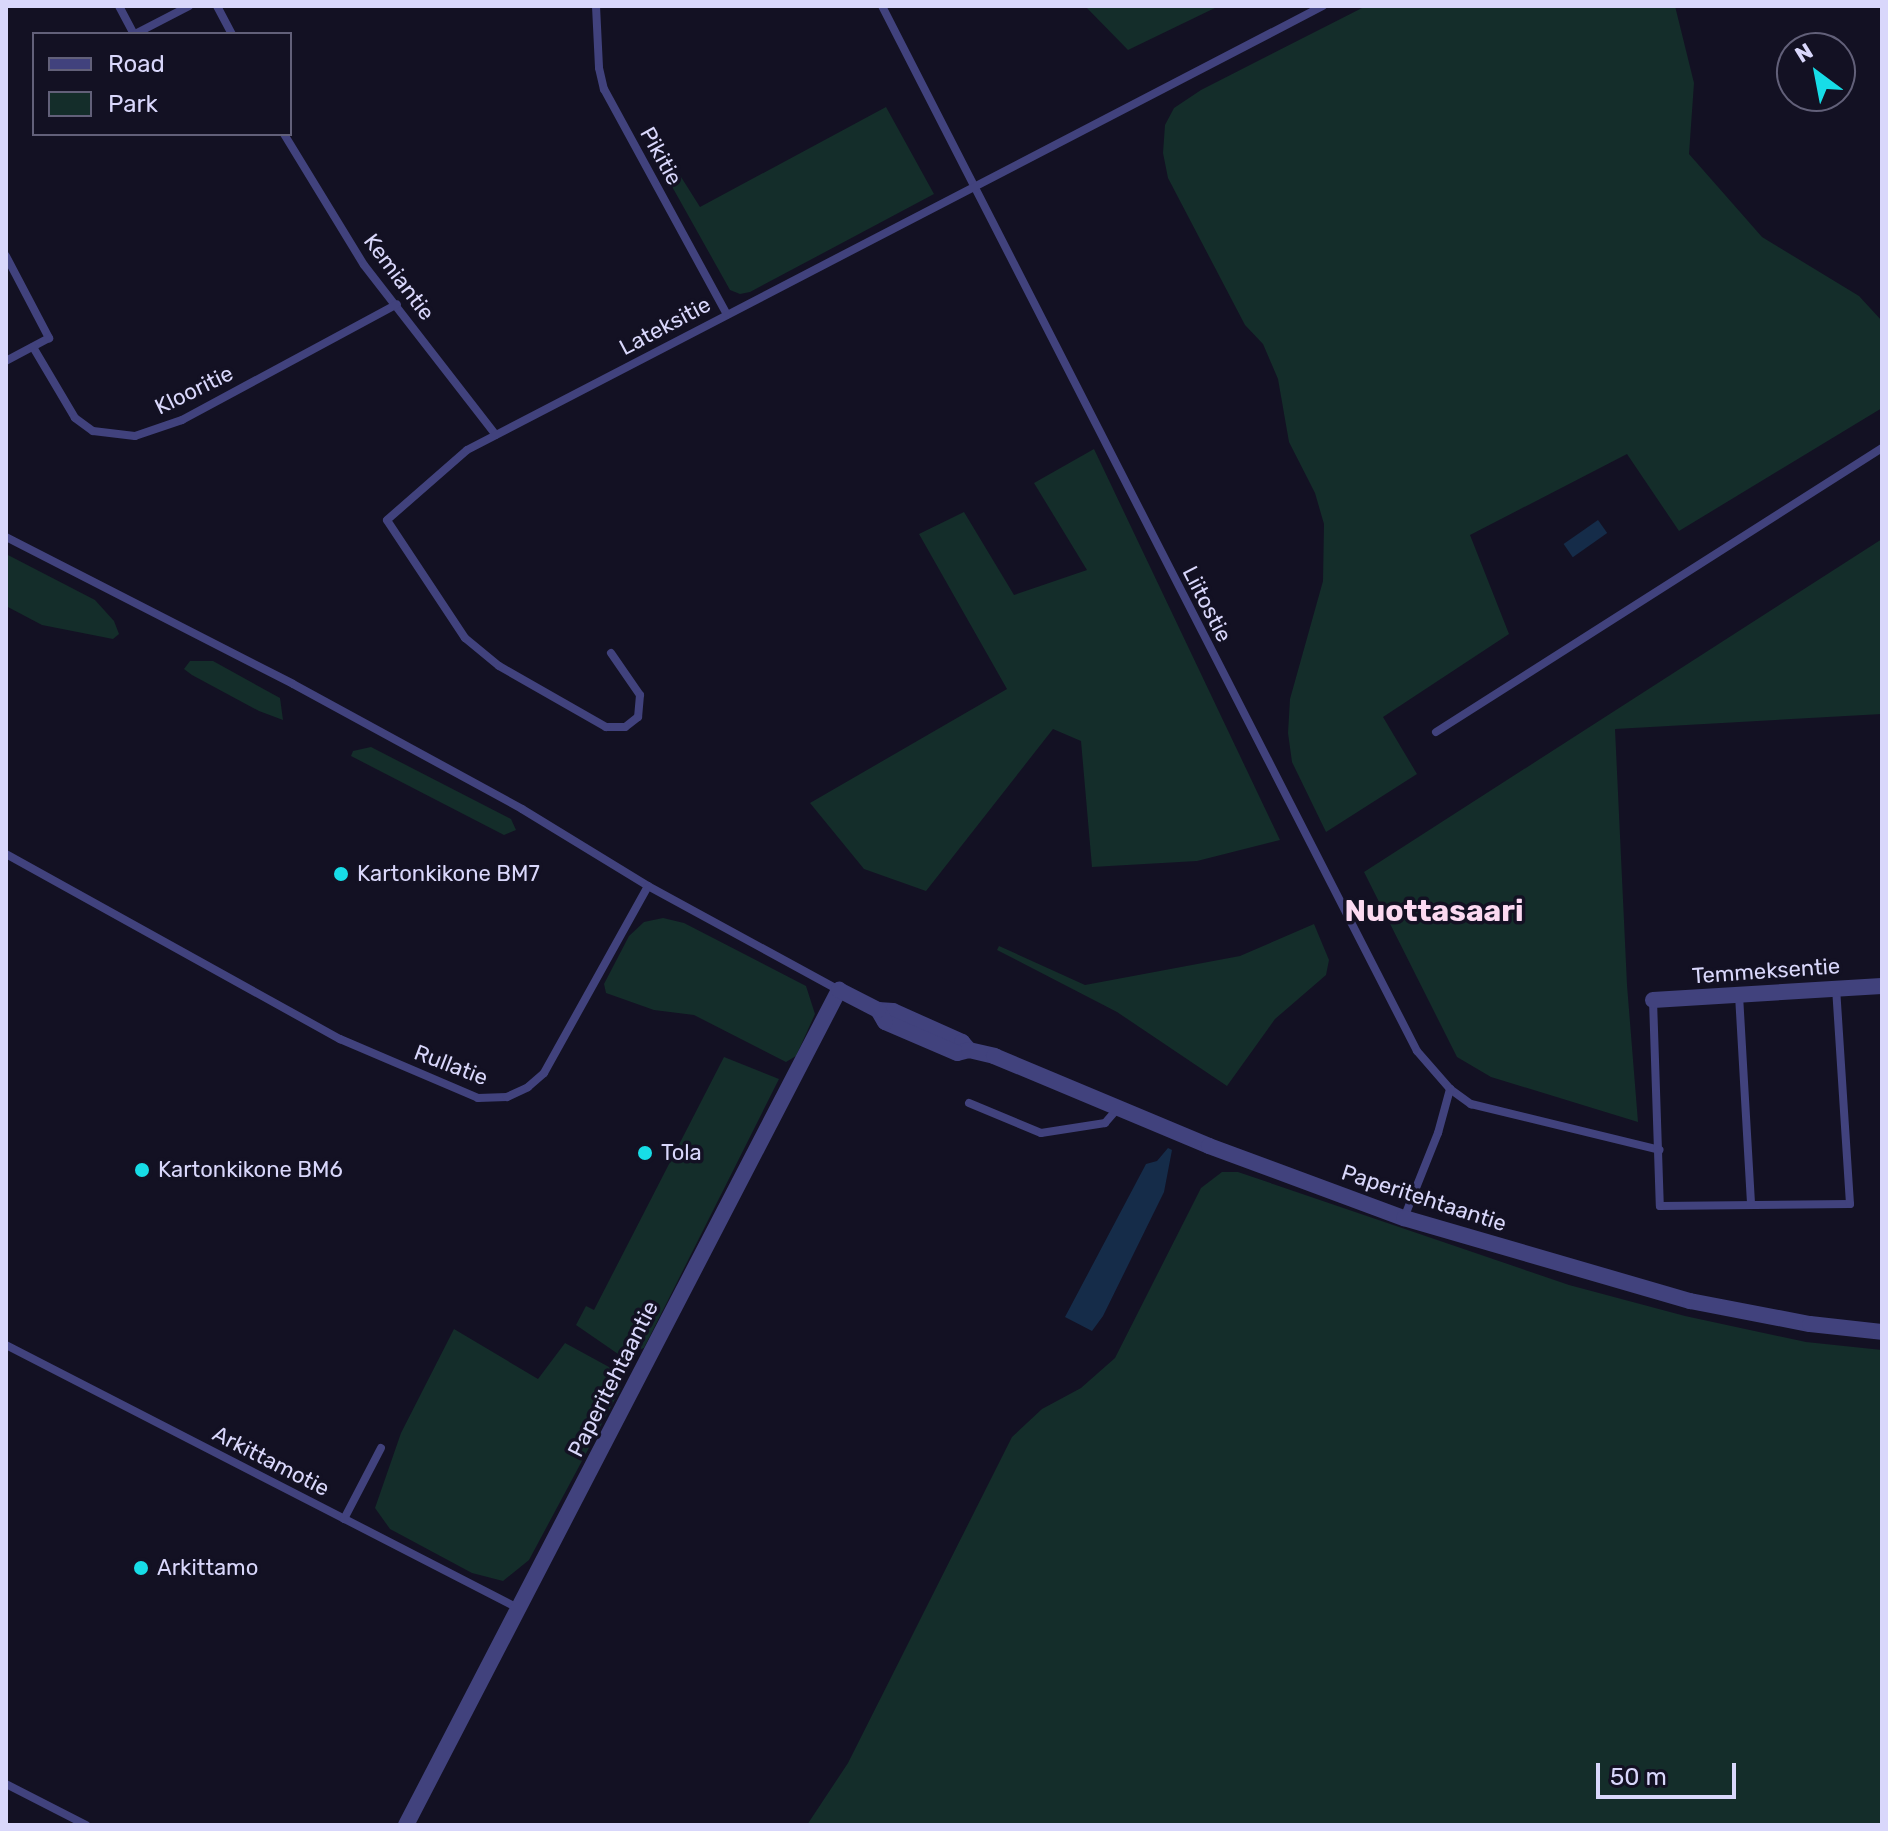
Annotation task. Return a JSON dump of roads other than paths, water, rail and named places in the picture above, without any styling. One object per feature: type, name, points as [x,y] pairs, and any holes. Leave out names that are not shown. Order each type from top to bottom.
[{"type":"street","name":"Temmeksentie","points":[[1653,1000],[1882,986]]},
{"type":"street","name":"Paperitehtaantie","points":[[406,1825],[839,990],[878,1010],[885,1022],[957,1053],[969,1050],[994,1056],[1117,1109],[1404,1218],[1690,1301],[1810,1324],[1882,1332]]},
{"type":"lane","points":[[119,6],[133,32]]},
{"type":"lane","points":[[138,32],[189,6]]},
{"type":"lane","points":[[217,6],[231,32]]},
{"type":"lane","name":"Pikitie","points":[[596,6],[599,68],[604,89],[727,315]]},
{"type":"lane","name":"Liitostie","points":[[882,6],[1417,1051],[1450,1089]]},
{"type":"lane","name":"Lateksitie","points":[[611,653],[640,695],[638,717],[625,727],[606,727],[499,666],[465,638],[387,520],[467,450],[1323,6]]},
{"type":"lane","name":"Kemiantie","points":[[285,136],[364,265],[496,435]]},
{"type":"lane","points":[[6,256],[49,338],[6,361]]},
{"type":"lane","name":"Klooritie","points":[[33,347],[75,418],[93,431],[135,436],[182,420],[397,304]]},
{"type":"lane","points":[[1436,732],[1882,448]]},
{"type":"lane","points":[[6,537],[342,711],[522,809],[648,886],[839,990]]},
{"type":"lane","name":"Rullatie","points":[[6,854],[340,1039],[471,1096],[488,1099],[518,1093],[544,1073],[648,886]]},
{"type":"lane","points":[[1653,1000],[1660,1206],[1850,1204],[1836,989]]},
{"type":"lane","points":[[1739,995],[1751,1205]]},
{"type":"lane","points":[[1404,1218],[1438,1133],[1450,1089],[1471,1104],[1659,1150]]},
{"type":"lane","points":[[969,1103],[1041,1133],[1060,1133],[1105,1123],[1117,1109]]},
{"type":"lane","name":"Arkittamotie","points":[[6,1345],[519,1609]]},
{"type":"lane","points":[[344,1519],[381,1448]]},
{"type":"lane","points":[[6,1784],[86,1825]]},
{"type":"water","points":[[1598,520],[1607,533],[1573,557],[1564,544]]},
{"type":"water","points":[[1168,1148],[1172,1150],[1164,1192],[1103,1316],[1092,1331],[1065,1317],[1146,1164],[1157,1161]]},
{"type":"place","name":"Kartonkikone BM7","points":[[341,874]]},
{"type":"place","name":"Tola","points":[[645,1153]]},
{"type":"place","name":"Kartonkikone BM6","points":[[142,1170]]},
{"type":"place","name":"Arkittamo","points":[[141,1568]]},
{"type":"district","name":"Nuottasaari","points":[[1434,911]]}]
